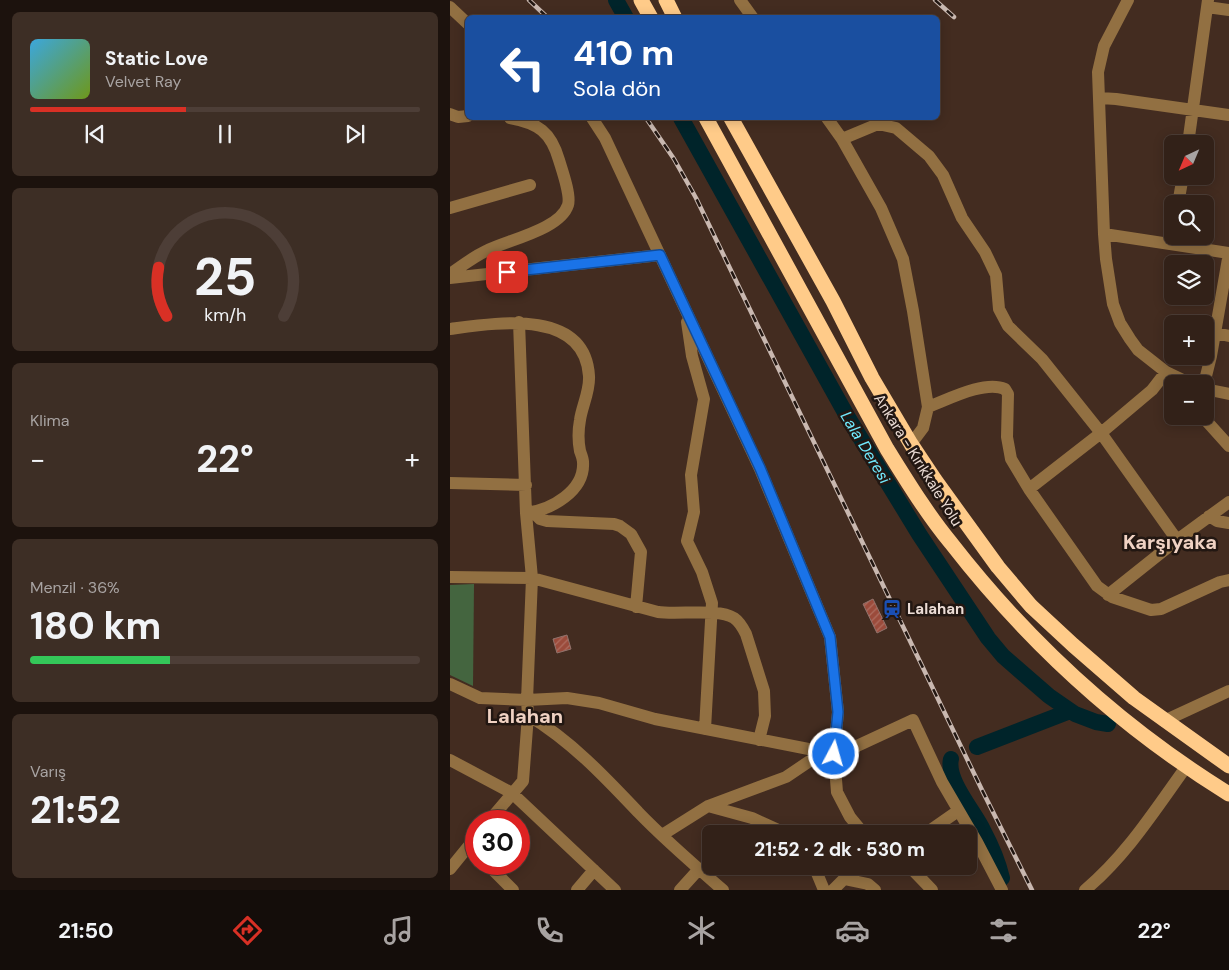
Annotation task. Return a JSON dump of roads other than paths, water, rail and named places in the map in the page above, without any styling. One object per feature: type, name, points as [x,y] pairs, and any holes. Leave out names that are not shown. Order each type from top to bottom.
[{"type":"highway","points":[[641,0],[649,15]]},
{"type":"highway","name":"Ankara - Kırıkkale Yolu","points":[[707,120],[887,449],[916,495],[950,542],[1005,608],[1057,660],[1123,719],[1186,768],[1229,794]]},
{"type":"highway","name":"Ankara - Kırıkkale Yolu","points":[[732,120],[833,301],[872,378],[911,444],[940,488],[998,567],[1032,606],[1128,693],[1164,721],[1229,766]]},
{"type":"street","points":[[740,0],[751,15]]},
{"type":"street","points":[[1128,0],[1104,46],[1099,60],[1097,84],[1100,98],[1106,259],[1113,304],[1120,323],[1138,350],[1170,375]]},
{"type":"street","points":[[1190,135],[1208,4],[1229,10]]},
{"type":"street","points":[[450,7],[465,21]]},
{"type":"street","points":[[1100,98],[1229,115]]},
{"type":"street","points":[[450,114],[465,116]]},
{"type":"street","points":[[450,274],[486,251],[526,236],[557,220],[568,205],[569,197],[553,143],[544,130],[534,124],[518,120]]},
{"type":"street","points":[[593,120],[605,138],[760,468],[830,637],[838,712],[828,753],[837,792],[850,817],[857,825]]},
{"type":"street","points":[[828,120],[842,139],[881,208],[903,259],[928,407],[922,428],[911,444]]},
{"type":"street","points":[[842,139],[878,124],[896,128],[928,156],[944,175],[962,218],[985,252],[996,275],[1000,310],[1008,326],[1042,359],[1101,433],[1177,540]]},
{"type":"street","points":[[450,208],[530,185]]},
{"type":"street","points":[[1104,234],[1164,240]]},
{"type":"street","points":[[1191,245],[1229,253],[1206,375]]},
{"type":"street","points":[[450,278],[660,255]]},
{"type":"street","points":[[686,310],[692,356],[704,399],[691,475],[694,512],[687,541],[702,572],[712,604],[705,729]]},
{"type":"street","points":[[450,329],[519,322],[554,329],[571,338],[584,355],[588,365],[589,378],[578,429],[578,440],[583,461],[579,482],[571,492],[553,504],[530,512]]},
{"type":"street","points":[[498,810],[523,781],[528,715],[532,578],[519,322]]},
{"type":"street","points":[[1215,332],[1229,336]]},
{"type":"street","points":[[1029,489],[1101,433],[1152,390],[1166,372]]},
{"type":"street","points":[[928,407],[976,389],[998,387],[1004,389],[1008,394],[1008,451],[1029,489],[1097,586],[1108,595],[1143,609],[1155,610],[1220,582],[1229,580]]},
{"type":"street","points":[[1214,390],[1229,394]]},
{"type":"street","points":[[1210,425],[1229,446]]},
{"type":"street","points":[[450,483],[526,485]]},
{"type":"street","points":[[1108,595],[1177,540],[1229,502]]},
{"type":"street","points":[[530,512],[540,519],[547,521],[614,524],[626,530],[635,540],[640,552],[636,607]]},
{"type":"street","points":[[1209,516],[1216,521],[1229,523]]},
{"type":"street","points":[[450,577],[532,578],[668,614],[711,613],[734,618],[743,627],[746,634],[764,691],[765,716],[758,740]]},
{"type":"street","points":[[450,684],[480,698],[527,700],[567,698],[599,703],[655,719],[828,753],[844,752],[913,720],[942,782],[1002,890]]},
{"type":"street","points":[[1164,721],[1229,691]]},
{"type":"street","points":[[528,715],[550,728],[600,772],[639,813],[722,890]]},
{"type":"street","points":[[662,835],[708,806],[786,777],[828,753]]},
{"type":"street","points":[[450,760],[512,794],[615,890]]},
{"type":"street","points":[[1085,890],[1103,874],[1131,842],[1186,768]]},
{"type":"street","points":[[708,806],[752,818],[767,825]]},
{"type":"street","points":[[937,825],[958,810]]},
{"type":"street","points":[[450,870],[465,855]]},
{"type":"street","points":[[680,890],[699,869]]},
{"type":"street","points":[[577,890],[594,870]]},
{"type":"street","points":[[498,875],[513,890]]},
{"type":"street","points":[[818,875],[824,890]]},
{"type":"street","points":[[833,890],[846,875]]},
{"type":"street","points":[[918,875],[932,890]]},
{"type":"street","points":[[844,879],[868,884],[875,890]]},
{"type":"waterway","name":"Lala Deresi","points":[[616,0],[624,15]]},
{"type":"waterway","name":"Lala Deresi","points":[[682,120],[847,416],[919,534],[988,638],[1003,656],[1049,696],[1075,714],[1096,722],[1108,724]]},
{"type":"waterway","points":[[977,747],[1070,711]]},
{"type":"waterway","points":[[951,759],[951,767],[957,786],[986,836],[1002,878]]},
{"type":"railway","points":[[529,0],[545,15]]},
{"type":"railway","points":[[935,0],[954,17]]},
{"type":"railway","points":[[647,120],[674,159],[696,198],[1032,890]]},
{"type":"place","name":"Lalahan","points":[[892,609]]},
{"type":"district","name":"Karşıyaka","points":[[1170,542]]},
{"type":"district","name":"Lalahan","points":[[525,716]]}]
